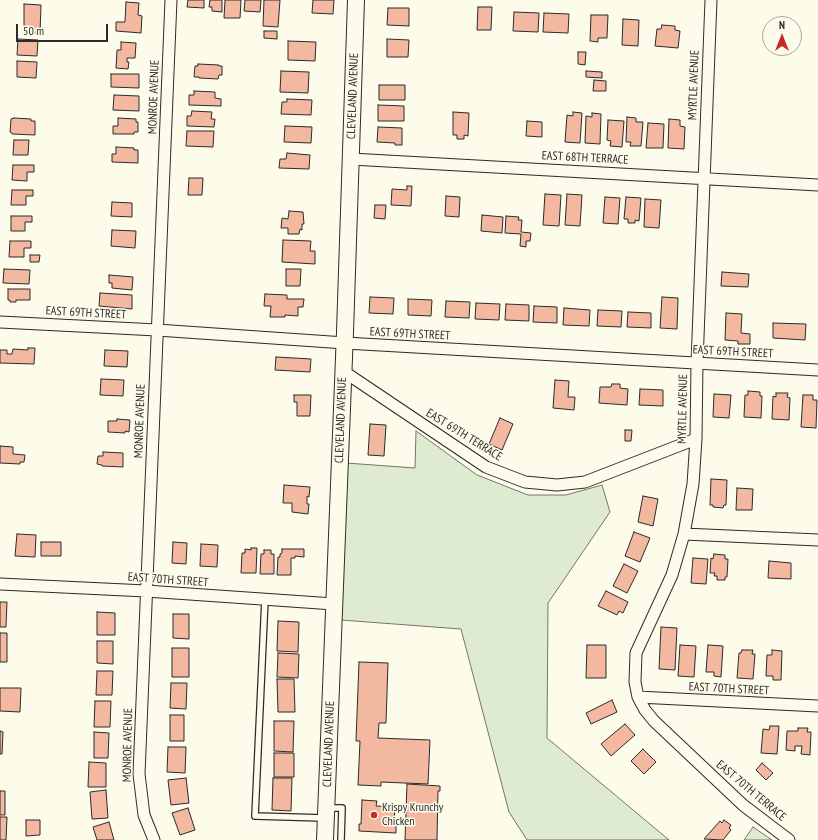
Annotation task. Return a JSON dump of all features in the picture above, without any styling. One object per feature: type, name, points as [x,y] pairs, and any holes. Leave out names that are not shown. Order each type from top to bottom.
[{"type":"main road","name":"CLEVELAND AVENUE","points":[[325,840],[345,343],[356,0]]},
{"type":"street","name":"MONROE AVENUE","points":[[154,840],[144,815],[138,774],[171,0]]},
{"type":"street","name":"MYRTLE AVENUE","points":[[697,762],[654,721],[645,710],[638,697],[635,682],[636,653],[672,575],[684,534],[693,484],[696,439],[697,363],[711,0]]},
{"type":"street","name":"EAST 68TH TERRACE","points":[[351,159],[818,185]]},
{"type":"street","name":"EAST 69TH STREET","points":[[0,322],[157,330],[345,343],[818,370]]},
{"type":"street","name":"EAST 69TH TERRACE","points":[[343,371],[486,467],[525,482],[558,485],[585,482],[696,439]]},
{"type":"street","points":[[684,534],[818,540]]},
{"type":"street","name":"EAST 70TH STREET","points":[[0,584],[146,591],[334,604]]},
{"type":"street","name":"EAST 70TH STREET","points":[[638,697],[818,706]]},
{"type":"street","name":"EAST 70TH TERRACE","points":[[697,762],[743,805],[789,840]]},
{"type":"lane","points":[[265,599],[255,816],[327,813],[342,808],[341,833],[344,839]]},
{"type":"green space","points":[[416,431],[477,475],[528,495],[566,495],[602,485],[610,512],[548,603],[547,738],[669,840],[527,840],[509,812],[461,629],[341,620],[346,463],[415,468]]},
{"type":"green space","points":[[753,827],[772,840],[744,840]]},
{"type":"building","points":[[188,0],[204,0],[204,8],[187,7]]},
{"type":"building","points":[[210,0],[222,0],[222,12],[212,11],[212,7],[209,7]]},
{"type":"building","points":[[225,0],[241,0],[240,18],[224,18]]},
{"type":"building","points":[[245,0],[261,0],[260,12],[244,11]]},
{"type":"building","points":[[264,0],[280,0],[278,27],[263,26]]},
{"type":"building","points":[[313,0],[334,0],[333,14],[312,13]]},
{"type":"building","points":[[126,2],[139,3],[138,15],[142,16],[141,33],[116,31],[116,22],[125,22]]},
{"type":"building","points":[[24,4],[41,5],[40,33],[24,33]]},
{"type":"building","points":[[478,7],[492,7],[491,30],[477,30]]},
{"type":"building","points":[[388,8],[409,8],[409,26],[387,25]]},
{"type":"building","points":[[514,12],[539,13],[538,32],[513,31]]},
{"type":"building","points":[[544,13],[569,14],[568,33],[543,32]]},
{"type":"building","points":[[591,15],[608,15],[607,38],[598,38],[598,42],[590,41]]},
{"type":"building","points":[[623,19],[639,20],[638,46],[622,45]]},
{"type":"building","points":[[662,25],[675,26],[675,30],[680,31],[678,48],[655,46],[657,29],[661,29]]},
{"type":"building","points":[[264,31],[277,31],[277,39],[264,38]]},
{"type":"building","points":[[18,39],[38,40],[37,56],[17,55]]},
{"type":"building","points":[[387,39],[409,40],[408,57],[387,57]]},
{"type":"building","points":[[288,41],[316,42],[315,61],[288,60]]},
{"type":"building","points":[[121,42],[136,43],[135,58],[127,58],[127,62],[129,62],[128,69],[116,68],[117,50],[121,50]]},
{"type":"building","points":[[578,52],[586,52],[585,65],[578,64]]},
{"type":"building","points":[[17,61],[37,62],[36,78],[17,77]]},
{"type":"building","points":[[198,64],[222,66],[222,75],[219,75],[218,79],[194,77],[195,66],[198,66]]},
{"type":"building","points":[[281,71],[309,72],[308,93],[280,92]]},
{"type":"building","points":[[586,71],[602,72],[602,78],[586,77]]},
{"type":"building","points":[[111,74],[139,74],[139,88],[111,87]]},
{"type":"building","points":[[594,80],[606,81],[606,91],[593,91]]},
{"type":"building","points":[[379,85],[405,85],[405,100],[379,100]]},
{"type":"building","points":[[194,91],[215,92],[215,98],[221,99],[221,106],[189,105],[189,95],[194,95]]},
{"type":"building","points":[[114,95],[139,96],[139,111],[113,110]]},
{"type":"building","points":[[287,99],[312,100],[311,115],[281,114],[282,102],[287,102]]},
{"type":"building","points":[[378,105],[404,106],[404,121],[378,121]]},
{"type":"building","points":[[192,111],[212,112],[211,119],[215,119],[214,127],[187,126],[187,116],[191,116]]},
{"type":"building","points":[[453,112],[469,113],[468,136],[464,135],[464,139],[457,139],[457,135],[453,135]]},
{"type":"building","points":[[573,112],[582,113],[580,143],[565,142],[567,115],[573,116]]},
{"type":"building","points":[[592,113],[601,114],[600,144],[585,143],[586,116],[592,117]]},
{"type":"building","points":[[627,117],[636,118],[636,122],[643,122],[641,146],[630,146],[631,142],[626,142]]},
{"type":"building","points":[[118,118],[136,119],[136,122],[138,122],[138,132],[134,132],[134,134],[113,134],[113,126],[118,126]]},
{"type":"building","points":[[11,119],[31,119],[31,121],[35,121],[35,135],[12,134],[10,132]]},
{"type":"building","points":[[669,119],[680,120],[680,126],[685,127],[684,149],[668,148]]},
{"type":"building","points":[[608,120],[624,121],[622,147],[610,146],[611,141],[607,140]]},
{"type":"building","points":[[527,121],[542,122],[542,137],[526,136]]},
{"type":"building","points":[[648,123],[664,124],[663,148],[646,148]]},
{"type":"building","points":[[285,126],[312,127],[311,143],[284,142]]},
{"type":"building","points":[[378,127],[402,128],[402,145],[377,142]]},
{"type":"building","points":[[187,131],[214,131],[213,147],[186,146]]},
{"type":"building","points":[[14,140],[29,140],[28,155],[13,155]]},
{"type":"building","points":[[116,147],[134,148],[134,150],[138,150],[138,163],[112,162],[112,154],[116,154]]},
{"type":"building","points":[[287,153],[310,155],[309,169],[279,168],[280,159],[286,159]]},
{"type":"building","points":[[13,165],[34,165],[34,172],[27,172],[27,181],[12,180]]},
{"type":"building","points":[[189,178],[203,178],[202,195],[188,195]]},
{"type":"building","points":[[407,186],[412,186],[411,206],[391,205],[392,189],[407,190]]},
{"type":"building","points":[[12,190],[33,190],[33,196],[26,196],[26,205],[11,205]]},
{"type":"building","points":[[545,194],[561,195],[559,226],[543,225]]},
{"type":"building","points":[[567,194],[582,195],[580,226],[565,225]]},
{"type":"building","points":[[446,196],[460,197],[459,217],[445,216]]},
{"type":"building","points":[[605,197],[620,198],[618,224],[603,223]]},
{"type":"building","points":[[626,197],[641,198],[639,221],[635,220],[635,223],[628,223],[628,219],[624,219]]},
{"type":"building","points":[[645,199],[661,200],[659,228],[644,227]]},
{"type":"building","points":[[112,202],[132,203],[132,217],[111,216]]},
{"type":"building","points":[[375,205],[386,205],[385,219],[374,218]]},
{"type":"building","points":[[289,211],[303,212],[304,224],[302,224],[302,230],[300,229],[299,234],[288,234],[288,228],[281,228],[282,218],[288,219]]},
{"type":"building","points":[[482,215],[503,217],[502,233],[481,231]]},
{"type":"building","points":[[11,216],[32,216],[32,222],[25,222],[25,231],[11,231]]},
{"type":"building","points":[[506,216],[519,217],[518,220],[522,220],[521,232],[531,233],[530,241],[526,241],[526,247],[520,246],[521,234],[505,233]]},
{"type":"building","points":[[112,230],[136,231],[135,248],[111,246]]},
{"type":"building","points":[[283,240],[311,241],[310,251],[315,251],[315,264],[282,262]]},
{"type":"building","points":[[10,241],[31,241],[31,248],[24,248],[24,257],[9,257]]},
{"type":"building","points":[[30,255],[40,255],[39,262],[30,262]]},
{"type":"building","points":[[4,269],[30,270],[29,284],[3,283]]},
{"type":"building","points":[[286,269],[301,269],[300,286],[286,286]]},
{"type":"building","points":[[722,272],[749,274],[748,287],[721,286]]},
{"type":"building","points":[[109,275],[133,277],[132,290],[112,288],[112,283],[109,283]]},
{"type":"building","points":[[8,289],[30,289],[30,300],[16,300],[16,302],[10,302],[10,300],[8,300]]},
{"type":"building","points":[[100,293],[132,295],[132,309],[99,306]]},
{"type":"building","points":[[265,294],[287,295],[287,299],[304,299],[303,307],[298,307],[298,316],[285,315],[285,317],[270,317],[271,306],[264,306]]},
{"type":"building","points":[[370,297],[394,298],[393,314],[369,313]]},
{"type":"building","points":[[662,297],[678,298],[677,329],[660,328]]},
{"type":"building","points":[[408,299],[432,300],[431,316],[408,315]]},
{"type":"building","points":[[446,301],[470,302],[469,318],[445,317]]},
{"type":"building","points":[[476,303],[500,304],[499,320],[475,319]]},
{"type":"building","points":[[506,304],[529,305],[529,321],[505,320]]},
{"type":"building","points":[[534,306],[557,307],[557,323],[533,322]]},
{"type":"building","points":[[564,308],[590,310],[589,326],[563,325]]},
{"type":"building","points":[[598,310],[622,311],[621,327],[597,326]]},
{"type":"building","points":[[628,312],[651,313],[651,328],[627,327]]},
{"type":"building","points":[[726,313],[742,314],[741,333],[750,334],[750,344],[738,344],[738,341],[725,340]]},
{"type":"building","points":[[773,323],[806,324],[805,340],[773,338]]},
{"type":"building","points":[[28,348],[35,348],[34,364],[0,363],[0,350],[7,350],[7,354],[12,354],[13,349],[28,350]]},
{"type":"building","points":[[105,350],[128,351],[127,367],[104,366]]},
{"type":"building","points":[[276,357],[311,359],[310,372],[275,370]]},
{"type":"building","points":[[101,379],[124,380],[123,396],[100,395]]},
{"type":"building","points":[[555,380],[569,381],[568,397],[575,397],[574,410],[553,408]]},
{"type":"building","points":[[612,384],[620,384],[620,388],[628,389],[627,405],[599,403],[600,387],[611,387]]},
{"type":"building","points":[[640,389],[663,390],[663,406],[639,405]]},
{"type":"building","points":[[748,391],[760,392],[760,396],[762,396],[761,418],[744,417],[745,395],[748,395]]},
{"type":"building","points":[[776,393],[788,393],[787,397],[790,398],[789,420],[772,419],[773,396],[776,397]]},
{"type":"building","points":[[714,394],[731,395],[729,418],[713,417]]},
{"type":"building","points":[[294,395],[311,395],[310,416],[297,416],[297,402],[294,402]]},
{"type":"building","points":[[803,395],[813,395],[813,400],[817,400],[816,428],[801,427]]},
{"type":"building","points":[[500,418],[513,424],[502,450],[489,444]]},
{"type":"building","points":[[117,419],[130,420],[129,432],[108,432],[108,421],[117,421]]},
{"type":"building","points":[[370,424],[386,425],[384,456],[368,455]]},
{"type":"building","points":[[625,430],[632,430],[631,441],[625,441]]},
{"type":"building","points":[[0,446],[13,447],[13,454],[25,455],[24,462],[20,462],[20,464],[0,463]]},
{"type":"building","points":[[103,452],[123,453],[123,467],[102,466],[97,464],[98,456],[103,456]]},
{"type":"building","points":[[711,479],[727,480],[726,505],[724,505],[723,508],[713,507],[713,505],[710,505]]},
{"type":"building","points":[[284,485],[310,487],[309,497],[307,496],[307,504],[309,504],[308,514],[292,512],[292,503],[283,503]]},
{"type":"building","points":[[737,488],[753,489],[752,510],[736,510]]},
{"type":"building","points":[[643,496],[658,499],[653,526],[638,522]]},
{"type":"building","points":[[634,532],[650,538],[640,562],[625,556]]},
{"type":"building","points":[[17,534],[36,535],[35,557],[15,556]]},
{"type":"building","points":[[41,542],[61,542],[61,556],[41,556]]},
{"type":"building","points":[[173,542],[187,543],[186,564],[172,563]]},
{"type":"building","points":[[201,544],[218,545],[217,567],[200,566]]},
{"type":"building","points":[[251,548],[257,548],[256,573],[241,573],[242,553],[245,553],[245,549],[251,550]]},
{"type":"building","points":[[282,549],[304,549],[304,557],[295,556],[295,558],[291,558],[291,575],[277,575],[278,557],[280,557],[280,554],[282,553]]},
{"type":"building","points":[[264,550],[271,550],[271,554],[274,554],[274,574],[260,574],[261,554],[264,554]]},
{"type":"building","points":[[714,554],[725,555],[725,559],[728,559],[727,577],[725,577],[725,580],[717,580],[717,576],[714,576],[715,573],[710,573],[711,558],[713,559]]},
{"type":"building","points":[[693,558],[708,559],[706,584],[691,583]]},
{"type":"building","points":[[769,561],[791,563],[791,579],[768,578]]},
{"type":"building","points":[[624,564],[638,571],[627,593],[613,586]]},
{"type":"building","points":[[606,591],[628,602],[623,613],[619,611],[617,615],[598,606]]},
{"type":"building","points":[[0,602],[7,602],[6,627],[0,627]]},
{"type":"building","points":[[97,612],[115,613],[115,635],[97,635]]},
{"type":"building","points":[[173,614],[189,614],[189,639],[173,638]]},
{"type":"building","points":[[278,621],[299,622],[298,652],[277,651]]},
{"type":"building","points":[[661,627],[677,628],[675,670],[659,669]]},
{"type":"building","points":[[0,633],[7,633],[7,662],[0,662]]},
{"type":"building","points":[[97,641],[113,641],[113,664],[97,663]]},
{"type":"building","points":[[587,645],[606,645],[606,678],[586,678]]},
{"type":"building","points":[[680,645],[696,646],[694,677],[678,676]]},
{"type":"building","points":[[708,645],[723,646],[721,677],[714,676],[714,672],[706,672]]},
{"type":"building","points":[[172,648],[189,648],[189,677],[172,677]]},
{"type":"building","points":[[742,650],[753,650],[752,654],[755,654],[753,679],[737,678],[739,653],[741,653]]},
{"type":"building","points":[[772,650],[782,651],[781,680],[773,680],[773,676],[766,676],[767,655],[772,655]]},
{"type":"building","points":[[278,653],[299,654],[298,678],[277,677]]},
{"type":"building","points":[[359,662],[388,663],[386,723],[379,723],[378,738],[430,740],[428,784],[381,782],[381,786],[358,785],[360,741],[356,741]]},
{"type":"building","points":[[97,671],[113,671],[112,695],[96,695]]},
{"type":"building","points":[[277,679],[294,679],[295,712],[278,712]]},
{"type":"building","points":[[171,683],[187,683],[186,709],[170,708]]},
{"type":"building","points":[[0,688],[21,688],[20,712],[0,711]]},
{"type":"building","points":[[612,700],[617,712],[591,724],[586,713]]},
{"type":"building","points":[[95,701],[111,701],[110,727],[94,727]]},
{"type":"building","points":[[170,715],[184,715],[184,741],[170,741]]},
{"type":"building","points":[[274,721],[294,721],[293,752],[274,751]]},
{"type":"building","points":[[625,724],[635,735],[611,756],[601,744]]},
{"type":"building","points":[[770,726],[779,726],[777,754],[761,753],[763,729],[769,730]]},
{"type":"building","points":[[798,728],[808,728],[807,732],[811,732],[810,755],[801,754],[802,746],[795,746],[795,751],[786,750],[787,731],[798,731]]},
{"type":"building","points":[[0,731],[3,732],[2,754],[0,754]]},
{"type":"building","points":[[94,732],[109,733],[108,758],[94,758]]},
{"type":"building","points":[[168,747],[186,747],[185,773],[167,772]]},
{"type":"building","points":[[643,749],[656,762],[644,774],[631,761]]},
{"type":"building","points":[[274,753],[294,753],[294,777],[274,777]]},
{"type":"building","points":[[89,762],[106,763],[106,787],[88,787]]},
{"type":"building","points":[[762,763],[773,773],[766,780],[756,770]]},
{"type":"building","points":[[186,778],[189,803],[171,805],[168,780]]},
{"type":"building","points":[[273,778],[292,778],[291,811],[272,810]]},
{"type":"building","points":[[407,784],[440,786],[440,791],[438,791],[437,840],[405,840]]},
{"type":"building","points":[[106,790],[108,818],[92,819],[90,792]]},
{"type":"building","points":[[0,791],[5,791],[5,815],[0,815]]},
{"type":"building","points":[[362,800],[377,801],[376,806],[395,807],[394,825],[396,825],[396,833],[359,831],[359,824],[361,824]]},
{"type":"building","points":[[188,808],[195,830],[180,835],[172,813]]},
{"type":"building","points":[[0,817],[7,817],[6,840],[0,840]]},
{"type":"building","points":[[26,820],[40,820],[40,835],[26,836]]},
{"type":"building","points":[[724,820],[731,825],[729,828],[731,830],[723,840],[704,839],[720,821],[722,823]]},
{"type":"building","points":[[109,822],[114,840],[97,840],[93,827]]},
{"type":"place","name":"Krispy Krunchy Chicken","points":[[374,815]]}]
